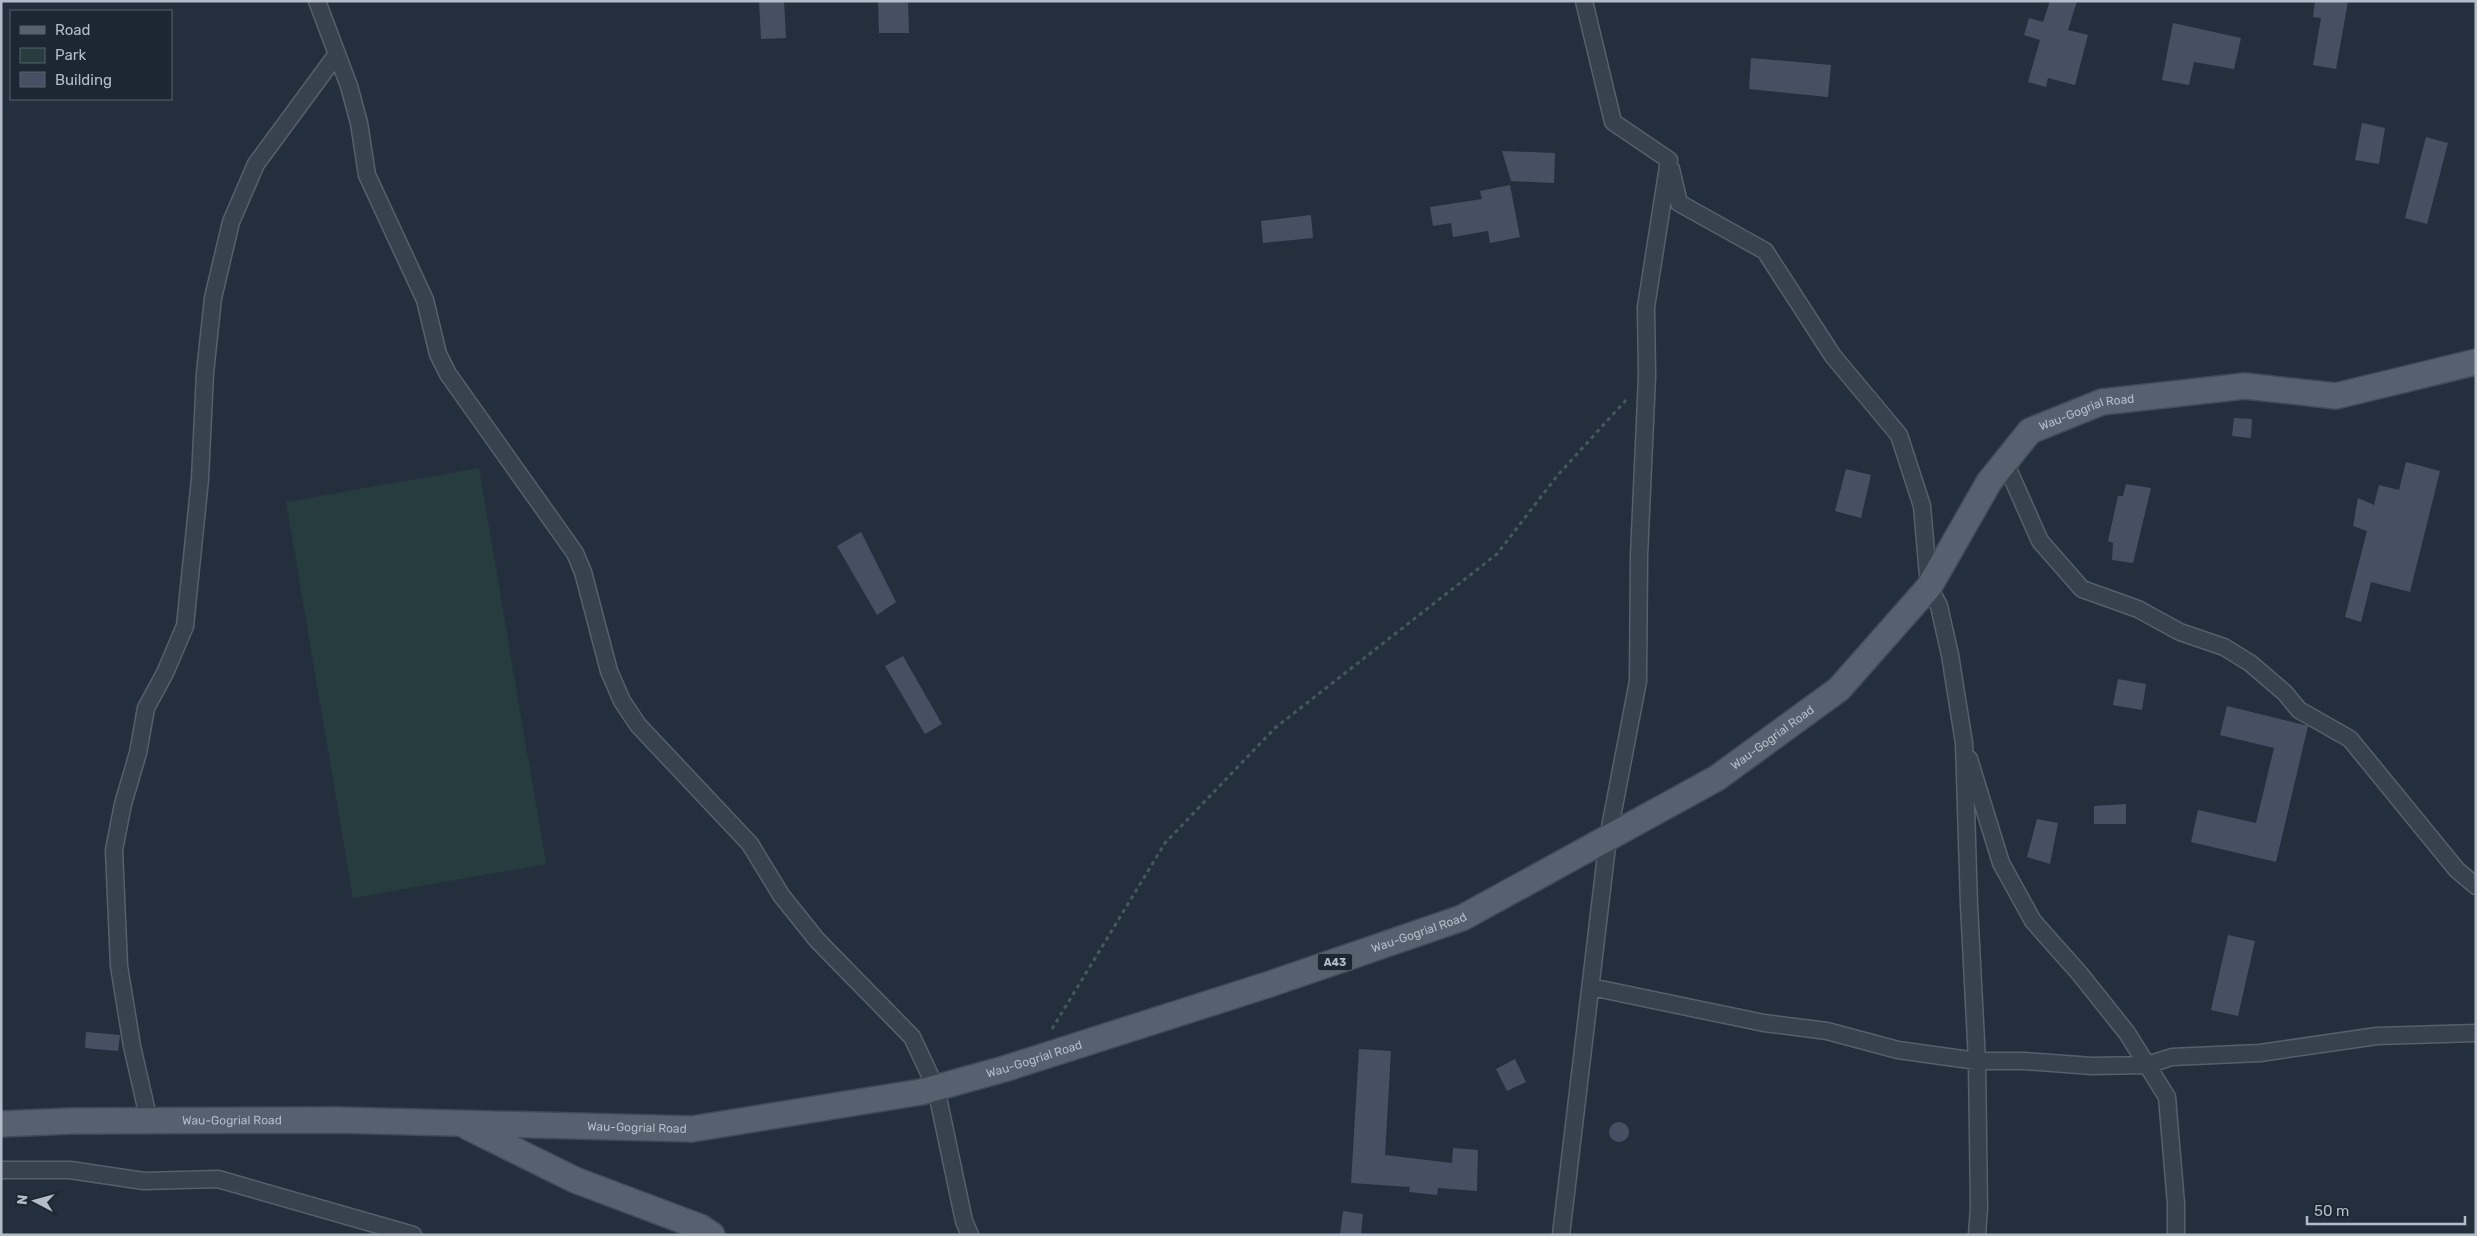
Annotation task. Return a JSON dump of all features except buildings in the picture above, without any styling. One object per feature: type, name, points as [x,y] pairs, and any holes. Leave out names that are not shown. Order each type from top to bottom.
[{"type":"main road","name":"Wau-Gogrial Road","points":[[1,1124],[337,1120],[692,1129],[936,1088],[1036,1059],[1270,984],[1462,918],[1717,778],[1840,690],[1929,587],[1988,482],[2030,431],[2102,402],[2245,386],[2336,396],[2476,362]]},
{"type":"main road","points":[[462,1124],[575,1180],[700,1227],[712,1235]]},
{"type":"street","points":[[317,1],[349,86],[359,122],[367,175],[425,300],[438,354],[448,374],[575,553],[583,572],[609,671],[622,701],[638,725],[750,844],[781,895],[817,940],[912,1037],[936,1088],[964,1221],[970,1235]]},
{"type":"street","points":[[1584,1],[1613,122],[1668,160],[1679,203],[1765,251],[1833,356],[1899,436],[1922,506],[1929,587],[1938,606],[1950,655],[1964,743],[1969,905],[1977,1061],[1979,1208],[1977,1235]]},
{"type":"street","points":[[149,1121],[132,1046],[119,966],[114,850],[123,804],[138,753],[146,708],[165,673],[185,626],[200,479],[205,373],[213,298],[231,222],[256,164],[338,54]]},
{"type":"street","points":[[1561,1235],[1608,838],[1638,681],[1639,556],[1647,376],[1646,307],[1668,160]]},
{"type":"street","points":[[2005,462],[2040,541],[2082,589],[2138,609],[2180,632],[2224,647],[2250,663],[2285,693],[2298,710],[2350,739],[2457,870],[2476,886]]},
{"type":"street","points":[[1964,743],[2001,863],[2033,922],[2080,974],[2115,1018],[2167,1097],[2176,1204],[2176,1235]]},
{"type":"street","points":[[1591,987],[1764,1023],[1827,1031],[1898,1050],[1977,1061],[2024,1061],[2092,1066],[2147,1065],[2172,1057],[2260,1053],[2377,1036],[2476,1033]]},
{"type":"street","points":[[1,1170],[70,1170],[144,1181],[218,1179],[413,1235]]},
{"type":"path","points":[[1036,1059],[1083,975],[1164,843],[1275,728],[1497,554],[1557,476],[1647,376]]},
{"type":"green space","points":[[479,468],[546,864],[353,898],[286,502]]}]
